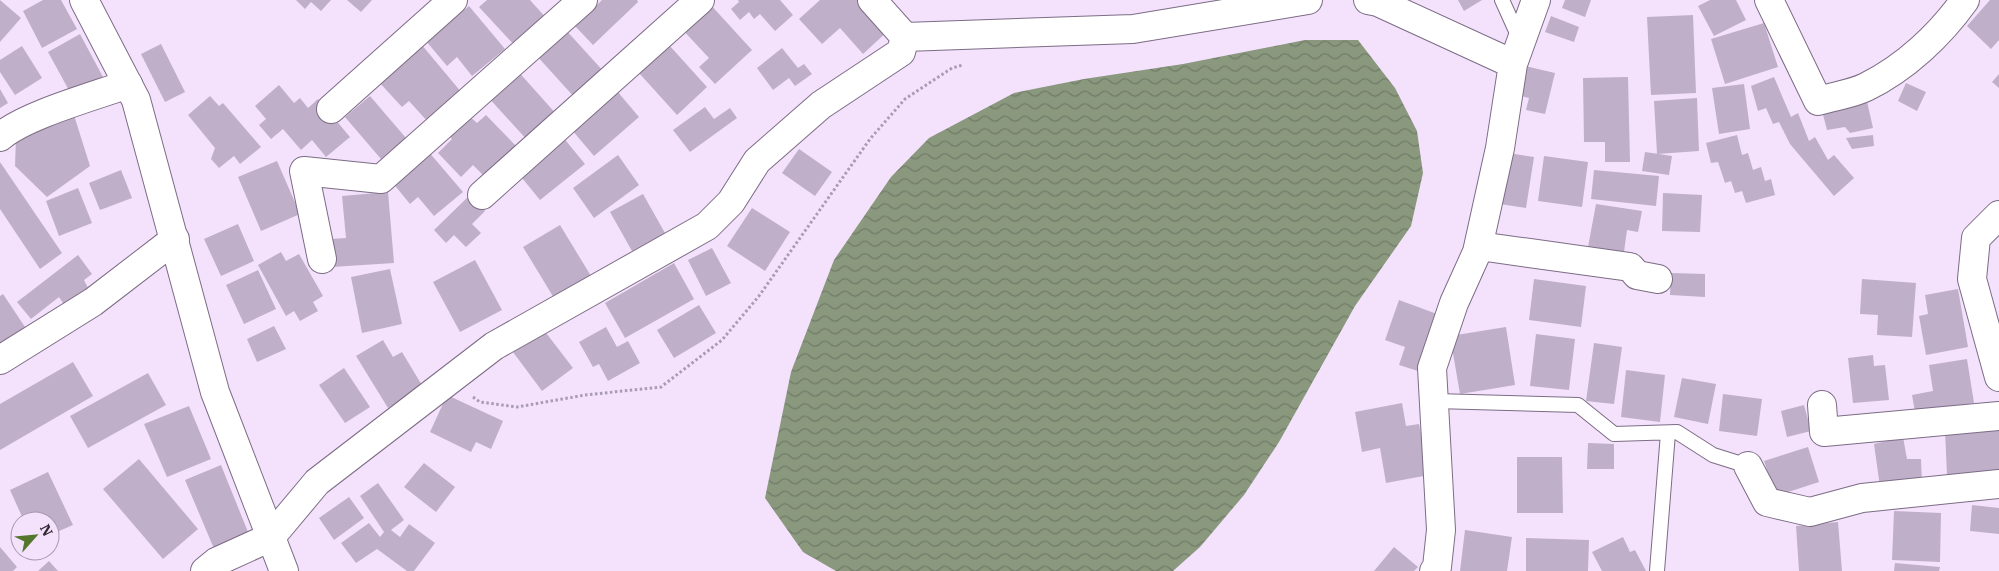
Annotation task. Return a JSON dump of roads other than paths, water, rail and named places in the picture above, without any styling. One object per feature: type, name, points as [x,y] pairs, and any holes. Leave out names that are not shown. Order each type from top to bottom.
[{"type":"street","points":[[84,0],[136,100],[215,392],[284,571]]},
{"type":"street","points":[[331,109],[454,0]]},
{"type":"street","points":[[322,259],[304,171],[381,179],[583,0]]},
{"type":"street","points":[[482,195],[700,0]]},
{"type":"street","points":[[872,0],[905,37]]},
{"type":"street","points":[[905,37],[1132,29],[1308,0]]},
{"type":"street","points":[[1368,0],[1517,53]]},
{"type":"street","points":[[1434,571],[1437,567],[1441,530],[1432,368],[1454,303],[1479,246],[1500,148],[1517,53],[1536,0]]},
{"type":"street","points":[[1769,0],[1818,101],[1866,87],[1914,56],[1951,19],[1965,0]]},
{"type":"street","points":[[205,571],[216,562],[271,537],[318,482],[494,346],[707,226],[731,202],[757,161],[821,105],[901,52],[905,37]]},
{"type":"street","points":[[0,137],[7,131],[37,118],[128,84]]},
{"type":"street","points":[[1999,215],[1976,238],[1972,279],[1999,377]]},
{"type":"street","points":[[0,360],[93,302],[175,239]]},
{"type":"street","points":[[1479,246],[1630,266],[1637,275],[1658,279]]},
{"type":"street","points":[[1822,405],[1824,432],[1999,416]]},
{"type":"street","points":[[1748,466],[1767,502],[1810,512],[1862,498],[1999,484]]},
{"type":"lane","points":[[1502,0],[1517,53]]},
{"type":"lane","points":[[1435,401],[1578,405],[1614,434],[1677,432],[1714,455],[1748,466]]},
{"type":"lane","points":[[1657,571],[1668,433]]},
{"type":"water","points":[[1305,40],[1358,40],[1395,88],[1417,131],[1423,173],[1411,226],[1355,306],[1279,442],[1244,495],[1200,547],[1173,571],[836,571],[803,552],[765,498],[791,372],[834,260],[891,177],[929,138],[1014,93],[1084,79],[1183,64]]}]
